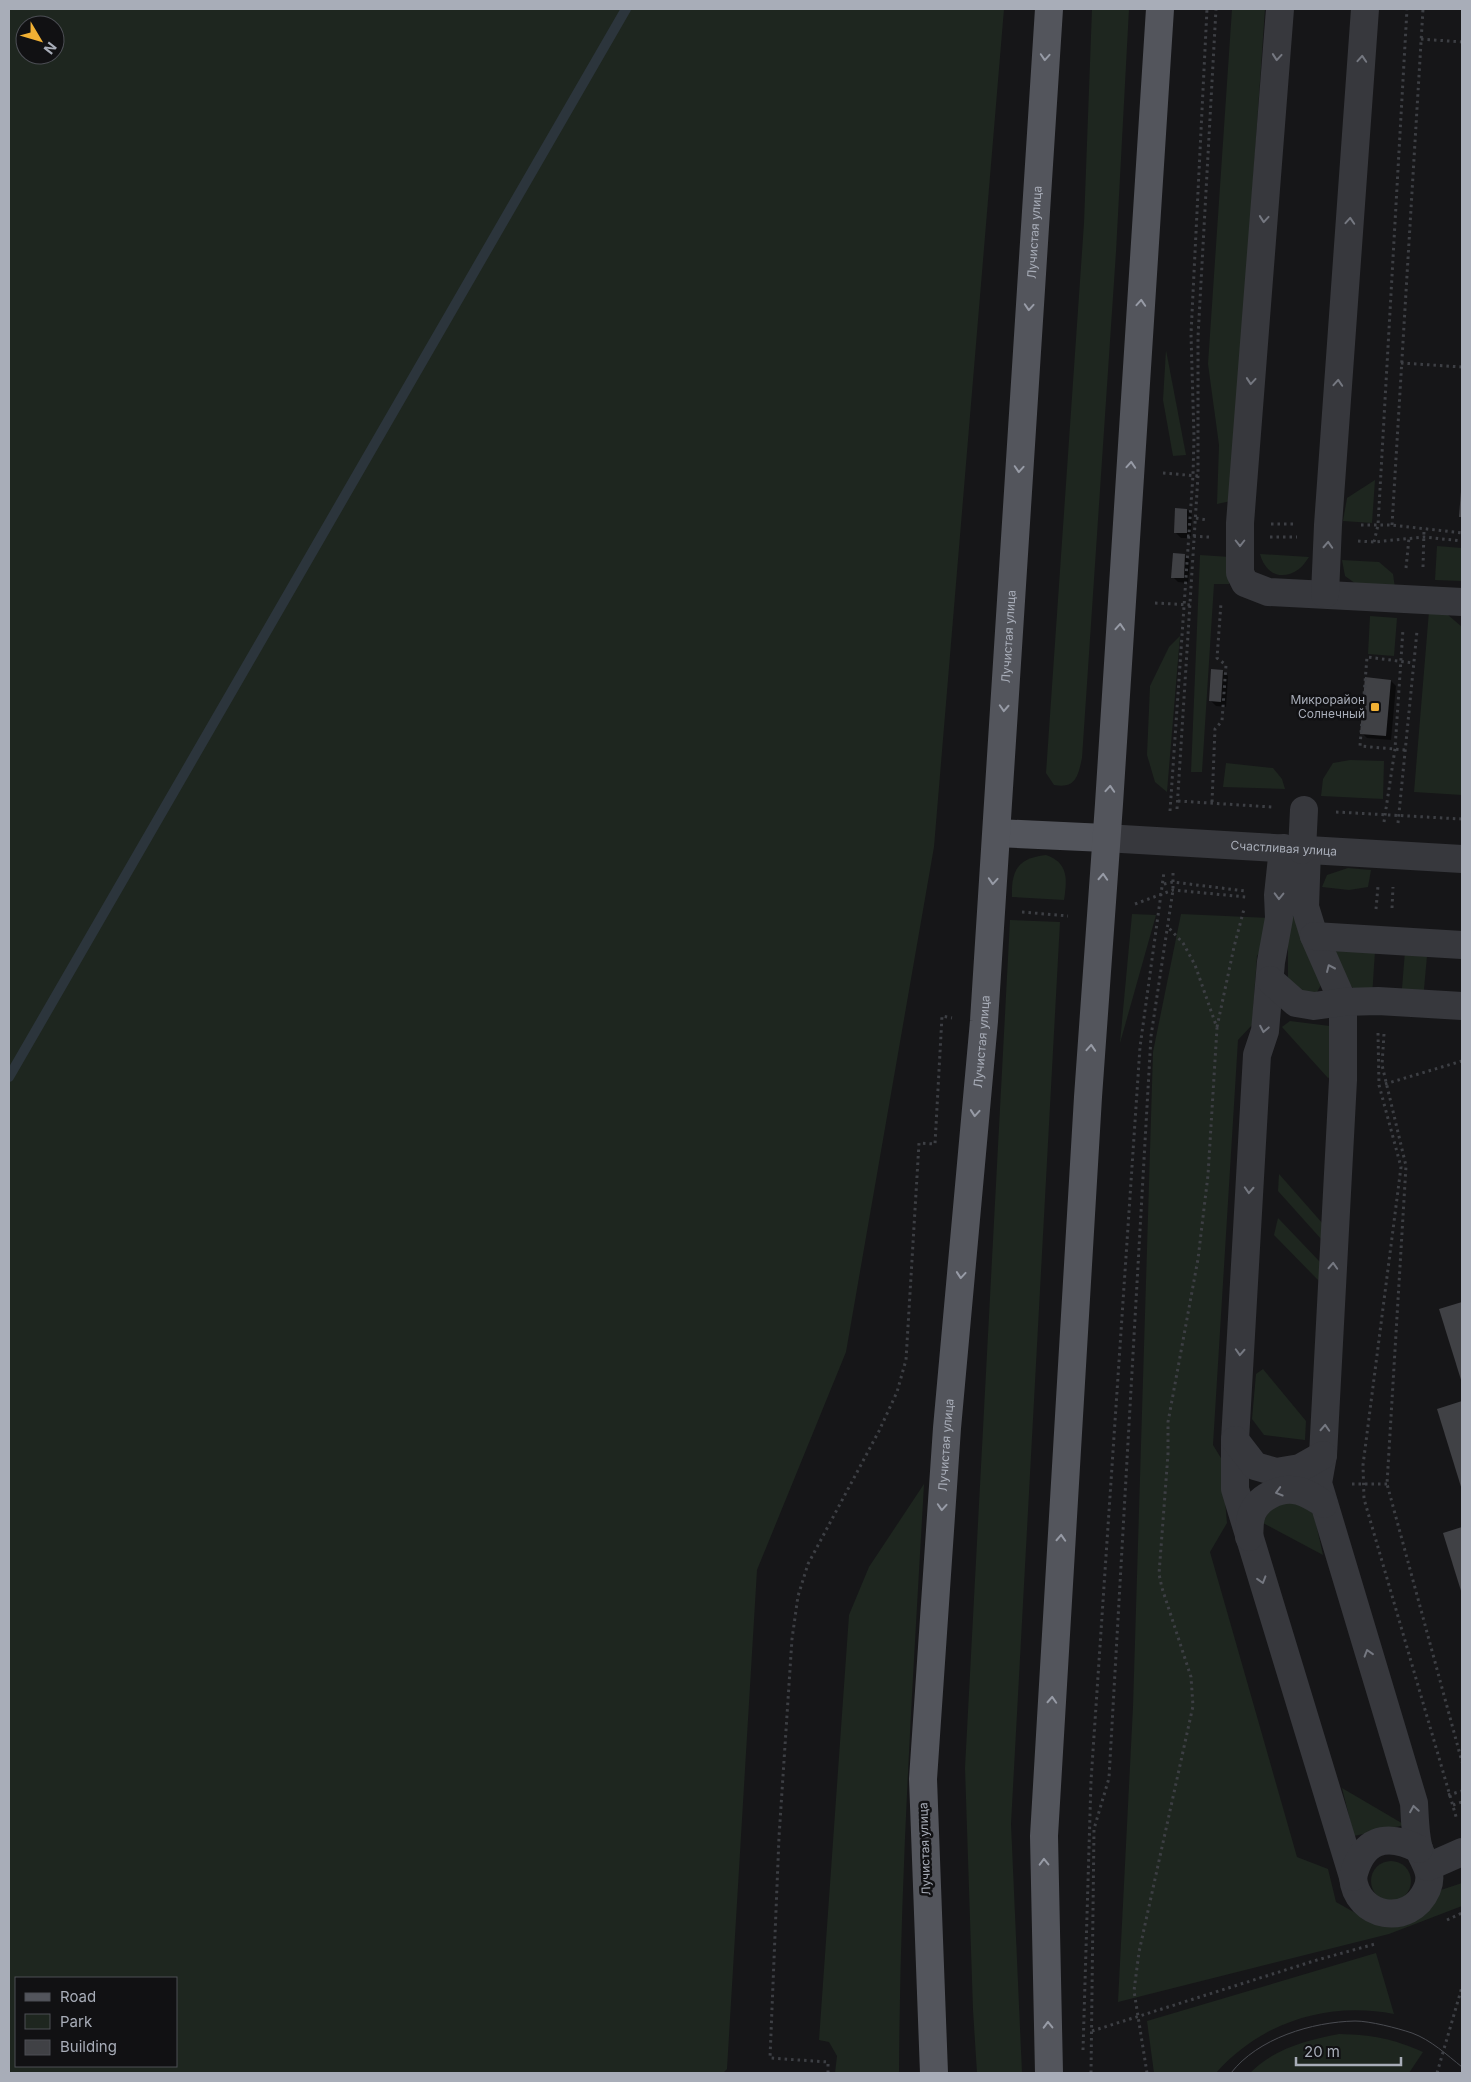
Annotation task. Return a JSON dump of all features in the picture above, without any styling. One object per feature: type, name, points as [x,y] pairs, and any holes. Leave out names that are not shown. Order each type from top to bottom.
[{"type":"main road","name":"Лучистая улица","points":[[934,2073],[923,1779],[947,1428],[984,1021],[1049,9]]},
{"type":"main road","points":[[1049,2073],[1044,1836],[1088,1097],[1105,838],[1109,804],[1160,9]]},
{"type":"main road","points":[[996,833],[1105,838]]},
{"type":"street","points":[[1280,9],[1240,523],[1240,573],[1256,587],[1325,594],[1462,602]]},
{"type":"street","points":[[1325,594],[1328,525],[1365,9]]},
{"type":"street","points":[[1297,849],[1304,900],[1314,936],[1343,1002],[1343,1080],[1323,1455],[1318,1483],[1414,1803],[1424,1858],[1427,1888],[1418,1903],[1402,1913],[1384,1914],[1372,1910],[1361,1899],[1354,1888],[1353,1877],[1235,1489],[1235,1440],[1257,1055],[1265,1031],[1271,962],[1280,918],[1278,895],[1297,849],[1304,810]]},
{"type":"street","name":"Счастливая улица","points":[[1105,838],[1462,859]]},
{"type":"street","points":[[1314,936],[1462,945]]},
{"type":"street","points":[[1270,980],[1296,1003],[1314,1006],[1343,1002],[1462,1006]]},
{"type":"street","points":[[1235,1440],[1255,1466],[1276,1472],[1300,1468],[1323,1455]]},
{"type":"street","points":[[1249,1540],[1250,1517],[1258,1502],[1268,1496],[1282,1490],[1296,1490],[1306,1493],[1324,1504]]},
{"type":"street","points":[[1353,1877],[1357,1861],[1369,1846],[1389,1840],[1405,1842],[1424,1858],[1462,1852]]},
{"type":"path","points":[[1091,2073],[1094,1829],[1109,1778],[1151,1036],[1173,890],[1171,842],[1185,605],[1187,536],[1193,475],[1194,437],[1191,334],[1207,9]]},
{"type":"path","points":[[1083,2054],[1091,1781],[1140,1047],[1171,842],[1192,605],[1198,476],[1198,337],[1216,9]]},
{"type":"path","points":[[1374,542],[1378,516],[1407,9]]},
{"type":"path","points":[[1392,525],[1423,9]]},
{"type":"path","points":[[1422,39],[1462,42]]},
{"type":"path","points":[[1401,363],[1462,367]]},
{"type":"path","points":[[1164,473],[1198,476]]},
{"type":"path","points":[[1384,939],[1388,855],[1384,823],[1395,749],[1401,661],[1424,530]]},
{"type":"path","points":[[1384,939],[1376,908],[1388,855],[1405,750],[1413,663],[1409,538]]},
{"type":"path","points":[[1212,802],[1215,729],[1222,720],[1226,665],[1217,658],[1222,592],[1256,587]]},
{"type":"path","points":[[1155,603],[1192,605]]},
{"type":"path","points":[[1405,750],[1360,746],[1367,657],[1413,663]]},
{"type":"path","points":[[1146,2073],[1134,1991],[1139,1952],[1193,1706],[1190,1677],[1159,1574],[1168,1454],[1168,1422],[1198,1259],[1208,1174],[1217,1028],[1234,947],[1248,898]]},
{"type":"path","points":[[991,909],[1058,916],[1100,916]]},
{"type":"path","points":[[1167,926],[1182,943],[1195,965],[1217,1028]]},
{"type":"path","points":[[1382,1002],[1382,1064],[1385,1084],[1406,1166],[1386,1484],[1462,1762]]},
{"type":"path","points":[[1382,1002],[1379,1085],[1401,1167],[1363,1465],[1364,1499],[1458,1823]]},
{"type":"path","points":[[828,2073],[828,2062],[770,2058],[779,1836],[792,1639],[798,1596],[808,1564],[880,1431],[897,1392],[906,1360],[919,1143],[935,1144],[942,1016],[957,1018]]},
{"type":"path","points":[[1385,1084],[1462,1060]]},
{"type":"path","points":[[1453,1805],[1462,1802]]},
{"type":"path","points":[[1444,1921],[1462,1913]]},
{"type":"path","points":[[1092,2031],[1317,1960],[1381,1943]]},
{"type":"path","points":[[1437,2073],[1462,1987]]},
{"type":"green space","points":[[9,9],[1004,9],[934,847],[846,1352],[757,1570],[727,2069],[723,2073],[9,2073]]},
{"type":"green space","points":[[1092,9],[1129,9],[1116,252],[1082,758],[1075,780],[1061,786],[1054,785],[1046,773],[1084,223]]},
{"type":"green space","points":[[1232,9],[1265,9],[1231,501],[1217,504],[1219,445],[1208,364]]},
{"type":"green space","points":[[1166,350],[1186,455],[1173,456],[1163,400]]},
{"type":"green space","points":[[1375,480],[1372,523],[1343,521],[1347,498]]},
{"type":"green space","points":[[1437,546],[1462,548],[1462,581],[1435,580]]},
{"type":"green space","points":[[1260,554],[1309,557],[1299,569],[1286,575],[1280,575],[1270,571],[1262,561]]},
{"type":"green space","points":[[1200,555],[1230,557],[1229,584],[1214,584],[1202,772],[1191,772]]},
{"type":"green space","points":[[1342,560],[1379,562],[1393,574],[1395,588],[1359,586],[1345,576]]},
{"type":"green space","points":[[1441,609],[1462,627],[1462,795],[1414,792],[1429,611]]},
{"type":"green space","points":[[1370,616],[1397,618],[1394,656],[1368,654]]},
{"type":"green space","points":[[1180,636],[1167,792],[1155,782],[1147,755],[1150,686],[1169,647]]},
{"type":"green space","points":[[1350,760],[1384,761],[1383,799],[1321,796],[1323,779],[1333,763]]},
{"type":"green space","points":[[1226,763],[1273,768],[1282,779],[1285,789],[1223,787]]},
{"type":"green space","points":[[1046,855],[1054,858],[1063,867],[1066,879],[1064,900],[1012,897],[1013,879],[1018,867],[1029,859]]},
{"type":"green space","points":[[1348,868],[1371,870],[1368,887],[1349,890],[1322,887],[1327,875]]},
{"type":"green space","points":[[1132,914],[1156,915],[1120,1043]]},
{"type":"green space","points":[[1181,914],[1270,918],[1270,937],[1257,956],[1252,1025],[1238,1040],[1213,1445],[1224,1463],[1227,1523],[1210,1552],[1297,1857],[1328,1869],[1336,1902],[1375,1924],[1401,1926],[1424,1913],[1441,1890],[1462,1883],[1462,1906],[1389,1934],[1118,2002],[1133,1707],[1153,1052]]},
{"type":"green space","points":[[1288,914],[1297,915],[1322,983],[1317,992],[1307,995],[1290,986],[1288,977]]},
{"type":"green space","points":[[1010,920],[1060,922],[1011,1824],[1022,2073],[977,2073],[973,2010],[965,1768]]},
{"type":"green space","points":[[1333,947],[1375,951],[1372,997],[1360,995],[1346,981]]},
{"type":"green space","points":[[1405,951],[1427,956],[1423,1000],[1401,1001]]},
{"type":"green space","points":[[1290,1021],[1330,1026],[1335,1074],[1328,1078],[1282,1027]]},
{"type":"green space","points":[[1279,1174],[1323,1224],[1322,1240],[1278,1191]]},
{"type":"green space","points":[[1278,1218],[1320,1262],[1319,1281],[1274,1235]]},
{"type":"green space","points":[[1263,1369],[1306,1421],[1305,1440],[1264,1435],[1252,1419],[1256,1374]]},
{"type":"green space","points":[[924,1484],[904,1852],[899,2073],[835,2073],[837,2056],[829,2042],[819,2040],[849,1615],[869,1567]]},
{"type":"green space","points":[[1280,1501],[1301,1501],[1314,1515],[1323,1555],[1263,1523],[1269,1510]]},
{"type":"green space","points":[[1342,1788],[1405,1825],[1354,1836]]},
{"type":"green space","points":[[1391,1861],[1405,1867],[1411,1881],[1405,1895],[1391,1901],[1377,1895],[1371,1881],[1377,1867]]},
{"type":"green space","points":[[1376,1953],[1394,2014],[1345,2011],[1297,2019],[1275,2028],[1254,2040],[1234,2055],[1216,2073],[1154,2073],[1147,2021]]},
{"type":"green space","points":[[1339,2034],[1382,2038],[1423,2052],[1409,2073],[1250,2073],[1269,2058],[1291,2047]]},
{"type":"building","points":[[1461,491],[1462,517],[1459,517]]},
{"type":"building","points":[[1175,508],[1187,509],[1187,533],[1174,533]]},
{"type":"building","points":[[1173,553],[1185,554],[1184,578],[1171,578]]},
{"type":"building","points":[[1211,669],[1223,670],[1221,702],[1209,701]]},
{"type":"building","points":[[1365,677],[1391,680],[1386,736],[1360,734]]},
{"type":"building","points":[[1462,1302],[1462,1383],[1439,1309]]},
{"type":"building","points":[[1462,1401],[1462,1490],[1437,1409]]},
{"type":"building","points":[[1462,1527],[1462,1594],[1443,1533]]},
{"type":"waterway","points":[[9,1077],[626,9]]},
{"type":"tram line","points":[[1231,2073],[1256,2050],[1287,2034],[1321,2025],[1355,2021],[1384,2025],[1419,2036],[1462,2067]]},
{"type":"place","name":"Микрорайон Солнечный","points":[[1375,707]]}]
